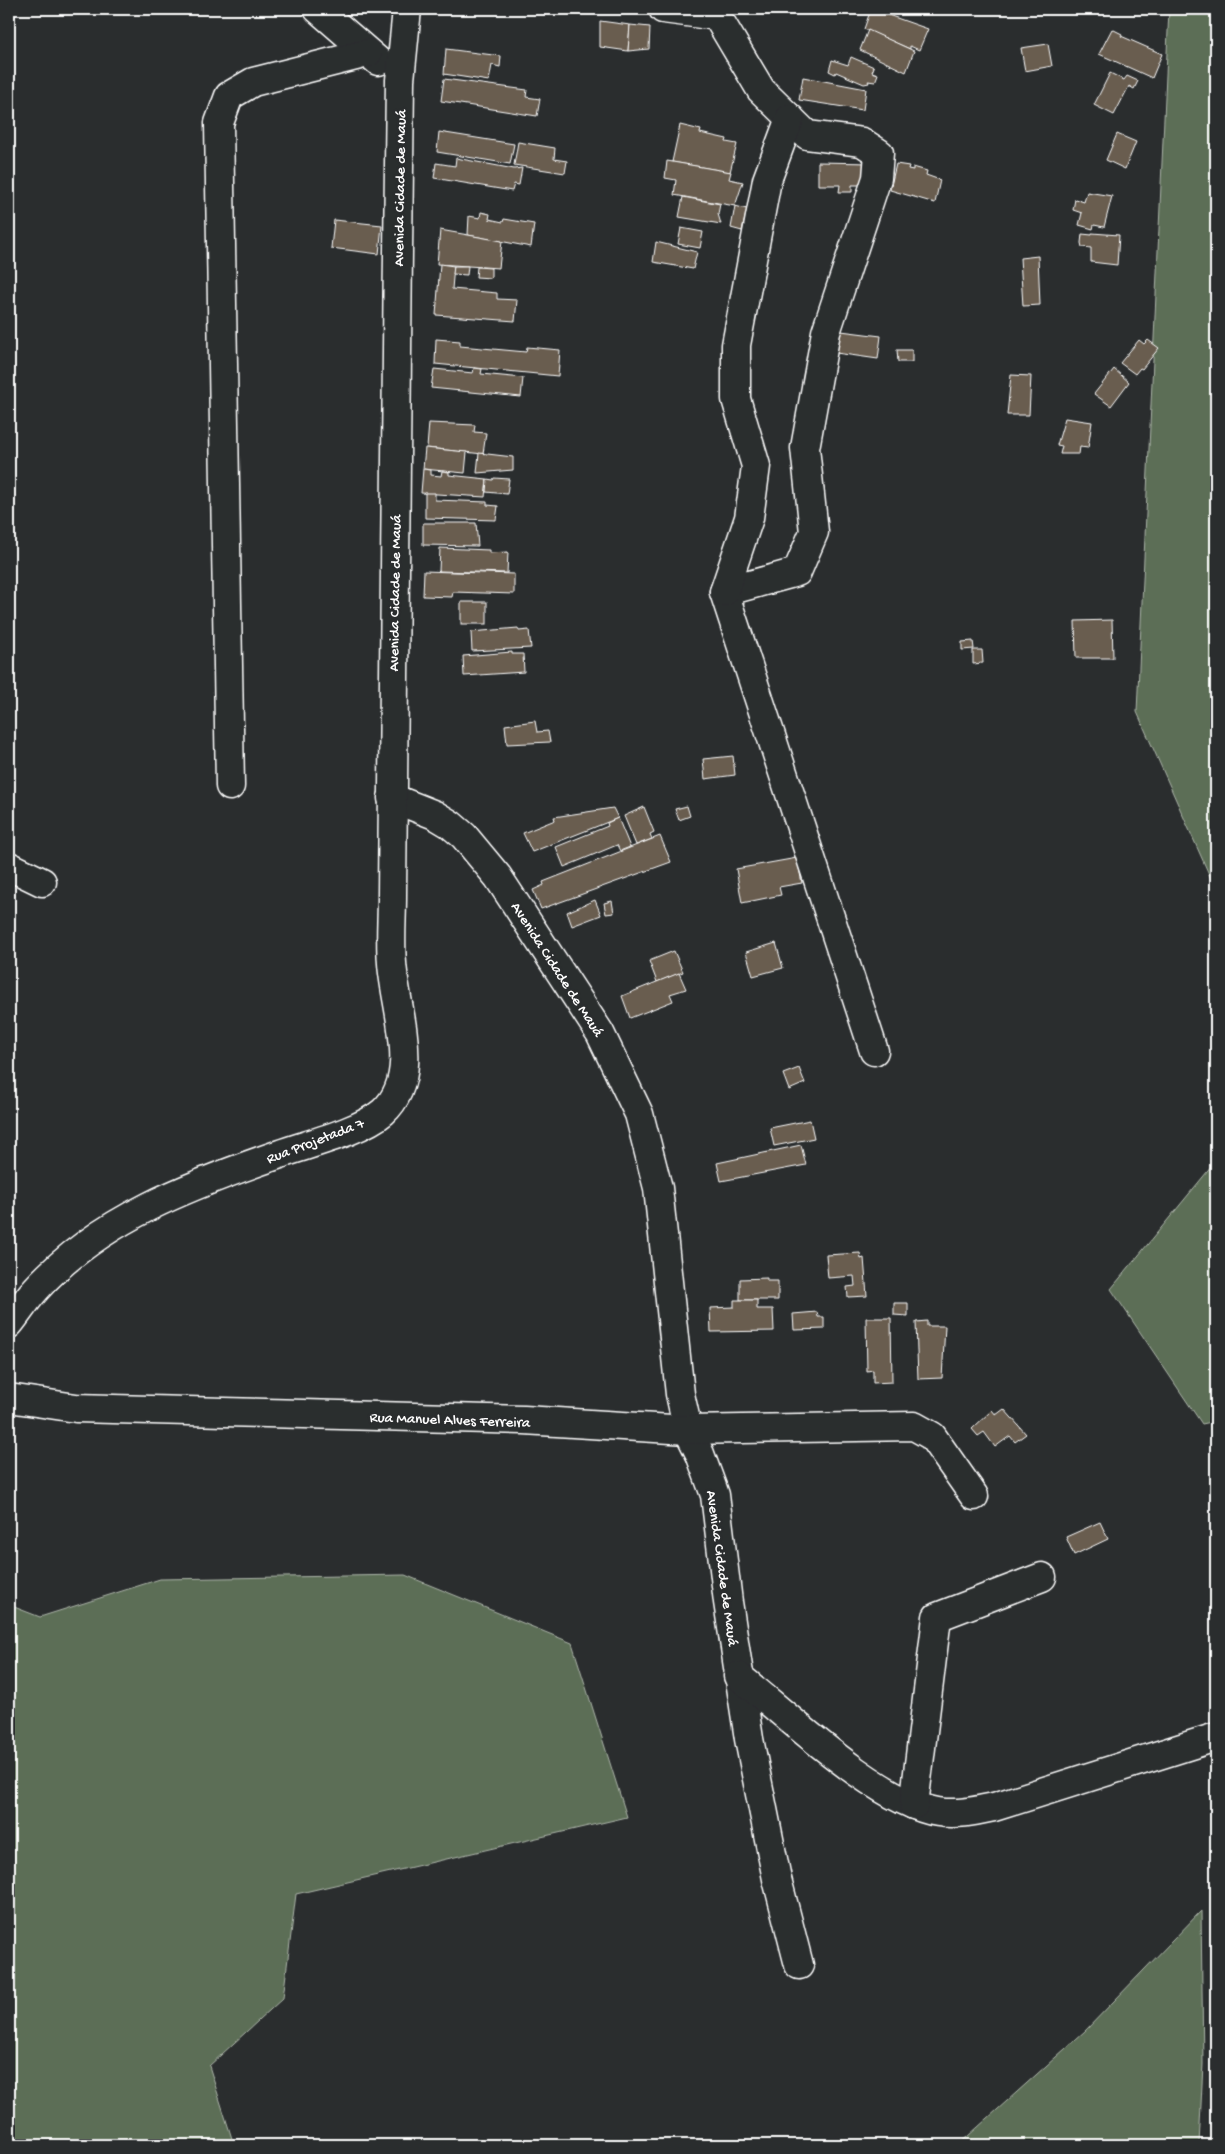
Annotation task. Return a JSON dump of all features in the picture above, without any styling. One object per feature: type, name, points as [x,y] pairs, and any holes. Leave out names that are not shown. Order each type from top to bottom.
[{"type":"street","points":[[318,9],[400,80]]},
{"type":"street","name":"Avenida Cidade de Mauá","points":[[407,9],[400,80],[392,798],[435,815],[450,824],[464,836],[498,877],[600,1034],[639,1114],[658,1188],[680,1394],[688,1430],[700,1454],[715,1495],[738,1676],[763,1812],[799,1965]]},
{"type":"street","points":[[663,9],[717,16],[761,90],[807,135],[862,142],[879,153],[877,178],[826,332],[805,448],[814,532],[797,572],[724,592]]},
{"type":"street","points":[[230,786],[219,124],[229,96],[252,82],[368,53]]},
{"type":"street","points":[[790,118],[767,180],[736,345],[736,399],[756,466],[749,518],[724,592],[874,1052]]},
{"type":"street","name":"Rua Projetada 7","points":[[9,1324],[36,1288],[73,1256],[113,1226],[160,1201],[235,1170],[358,1126],[383,1111],[400,1087],[405,1062],[392,962],[392,798]]},
{"type":"street","points":[[9,866],[42,882]]},
{"type":"street","name":"Rua Manuel Alves Ferreira","points":[[9,1398],[76,1408],[524,1420],[688,1430],[914,1426],[932,1436],[974,1496]]},
{"type":"street","points":[[914,1805],[938,1617],[1042,1577]]},
{"type":"street","points":[[738,1676],[877,1786],[914,1805],[937,1812],[963,1814],[994,1807],[1216,1737]]},
{"type":"green space","points":[[1169,9],[1216,9],[1216,890],[1137,712]]},
{"type":"green space","points":[[1216,1004],[1216,1421],[1202,1424],[1111,1289],[1212,1166]]},
{"type":"green space","points":[[405,1575],[572,1643],[627,1817],[296,1894],[283,1998],[209,2066],[234,2145],[9,2145],[9,1605],[40,1617],[160,1579]]},
{"type":"green space","points":[[1201,1911],[1203,2064],[1199,2145],[958,2145],[1085,2031]]},
{"type":"building","points":[[871,9],[928,29],[919,50],[910,46],[910,49],[864,29]]},
{"type":"building","points":[[600,21],[630,25],[628,51],[600,47]]},
{"type":"building","points":[[630,25],[650,27],[649,49],[628,51]]},
{"type":"building","points":[[1112,29],[1122,34],[1121,36],[1162,54],[1152,78],[1099,54]]},
{"type":"building","points":[[868,30],[914,51],[906,72],[860,50]]},
{"type":"building","points":[[1048,44],[1052,66],[1025,71],[1021,48]]},
{"type":"building","points":[[446,49],[501,56],[500,67],[492,65],[489,81],[444,74]]},
{"type":"building","points":[[851,57],[874,67],[872,72],[878,74],[875,82],[868,81],[869,83],[864,84],[829,71],[832,60],[848,65]]},
{"type":"building","points":[[1110,73],[1124,80],[1127,76],[1138,81],[1134,89],[1129,86],[1114,115],[1094,105]]},
{"type":"building","points":[[803,77],[866,89],[863,110],[799,100]]},
{"type":"building","points":[[444,79],[527,90],[526,97],[540,99],[537,116],[441,101]]},
{"type":"building","points":[[680,125],[701,130],[700,133],[727,139],[726,142],[737,144],[730,172],[672,162]]},
{"type":"building","points":[[439,132],[514,144],[510,164],[437,152]]},
{"type":"building","points":[[1117,134],[1136,142],[1125,169],[1106,160]]},
{"type":"building","points":[[518,142],[555,148],[554,159],[567,161],[565,173],[514,165]]},
{"type":"building","points":[[456,158],[514,169],[522,168],[519,185],[514,184],[512,191],[434,178],[436,163],[455,166]]},
{"type":"building","points":[[667,161],[731,172],[729,179],[743,182],[735,206],[674,195],[676,180],[665,178]]},
{"type":"building","points":[[818,162],[870,163],[870,185],[852,185],[852,192],[839,192],[840,185],[818,185]]},
{"type":"building","points":[[896,164],[909,166],[908,169],[913,170],[913,167],[927,171],[926,175],[940,180],[935,203],[890,190]]},
{"type":"building","points":[[1087,192],[1112,196],[1104,227],[1094,225],[1093,229],[1079,225],[1082,213],[1073,210],[1075,199],[1084,202]]},
{"type":"building","points":[[683,197],[720,204],[718,214],[721,224],[679,217]]},
{"type":"building","points":[[735,206],[747,209],[742,231],[731,228]]},
{"type":"building","points":[[481,212],[490,214],[489,219],[503,222],[504,219],[534,224],[531,247],[468,235],[469,216],[480,218]]},
{"type":"building","points":[[334,220],[382,225],[379,254],[331,248]]},
{"type":"building","points":[[681,228],[703,232],[700,248],[678,244]]},
{"type":"building","points":[[440,230],[502,241],[499,268],[437,264]]},
{"type":"building","points":[[1092,233],[1119,235],[1117,265],[1091,262],[1091,248],[1082,247],[1081,243],[1082,234],[1092,235]]},
{"type":"building","points":[[656,242],[697,252],[693,269],[653,262]]},
{"type":"building","points":[[1038,256],[1040,305],[1023,306],[1020,258]]},
{"type":"building","points":[[440,264],[454,266],[452,289],[497,293],[497,299],[517,300],[515,321],[436,315]]},
{"type":"building","points":[[454,266],[468,266],[467,275],[453,274]]},
{"type":"building","points":[[477,267],[491,268],[491,278],[476,277]]},
{"type":"building","points":[[833,330],[881,336],[878,359],[829,352]]},
{"type":"building","points":[[436,339],[460,341],[460,346],[526,352],[527,347],[560,350],[558,376],[435,364]]},
{"type":"building","points":[[1139,340],[1144,344],[1148,340],[1159,348],[1142,369],[1140,368],[1135,374],[1120,363]]},
{"type":"building","points":[[897,350],[912,350],[912,362],[898,362]]},
{"type":"building","points":[[474,368],[482,369],[481,374],[523,378],[521,397],[431,388],[434,369],[473,373]]},
{"type":"building","points":[[1114,369],[1129,382],[1111,406],[1094,394]]},
{"type":"building","points":[[1011,375],[1031,376],[1029,415],[1007,415]]},
{"type":"building","points":[[1065,418],[1092,422],[1088,448],[1080,447],[1079,454],[1060,454],[1062,446],[1057,445]]},
{"type":"building","points":[[429,423],[475,425],[474,432],[486,433],[483,454],[427,448]]},
{"type":"building","points":[[425,448],[467,452],[465,473],[423,469]]},
{"type":"building","points":[[479,453],[513,457],[513,470],[477,473]]},
{"type":"building","points":[[423,469],[431,470],[431,475],[441,476],[442,471],[449,472],[449,475],[487,479],[485,497],[421,493]]},
{"type":"building","points":[[494,478],[509,479],[507,494],[486,492],[487,479],[493,480]]},
{"type":"building","points":[[425,493],[435,493],[435,500],[487,502],[487,505],[498,506],[496,520],[425,518]]},
{"type":"building","points":[[423,523],[476,523],[478,546],[423,545]]},
{"type":"building","points":[[440,548],[489,550],[489,553],[508,552],[507,573],[439,571]]},
{"type":"building","points":[[424,571],[514,574],[514,594],[453,592],[452,597],[423,596]]},
{"type":"building","points":[[461,602],[487,602],[487,624],[461,624]]},
{"type":"building","points":[[1112,620],[1113,658],[1076,658],[1075,621]]},
{"type":"building","points":[[518,628],[519,631],[529,630],[531,648],[472,651],[471,632]]},
{"type":"building","points":[[973,641],[974,649],[962,650],[962,642]]},
{"type":"building","points":[[973,650],[982,650],[983,663],[973,664]]},
{"type":"building","points":[[512,652],[512,654],[523,654],[524,672],[464,676],[463,656]]},
{"type":"building","points":[[535,721],[537,732],[548,731],[550,742],[507,744],[505,725]]},
{"type":"building","points":[[733,756],[735,775],[705,779],[703,759]]},
{"type":"building","points":[[687,806],[690,816],[679,820],[675,809]]},
{"type":"building","points":[[644,807],[654,832],[650,834],[652,839],[636,845],[624,816]]},
{"type":"building","points":[[613,808],[618,818],[532,852],[523,833],[555,820],[554,817]]},
{"type":"building","points":[[618,818],[630,847],[620,851],[617,845],[564,867],[556,847],[608,826],[607,823]]},
{"type":"building","points":[[660,836],[671,862],[541,909],[533,890],[544,885],[543,882]]},
{"type":"building","points":[[797,858],[802,883],[779,887],[781,895],[742,903],[736,869]]},
{"type":"building","points":[[595,900],[601,915],[572,926],[567,912]]},
{"type":"building","points":[[612,901],[614,913],[606,914],[604,903]]},
{"type":"building","points":[[776,943],[783,968],[753,976],[746,952]]},
{"type":"building","points":[[674,951],[683,972],[657,982],[649,961]]},
{"type":"building","points":[[679,973],[686,989],[670,994],[673,1001],[630,1018],[622,996]]},
{"type":"building","points":[[799,1068],[805,1083],[789,1090],[783,1074]]},
{"type":"building","points":[[810,1120],[814,1138],[774,1146],[770,1128]]},
{"type":"building","points":[[801,1145],[806,1165],[721,1181],[717,1163]]},
{"type":"building","points":[[860,1253],[861,1259],[864,1258],[867,1296],[848,1297],[847,1287],[855,1286],[854,1276],[828,1278],[826,1255]]},
{"type":"building","points":[[767,1278],[767,1281],[778,1281],[778,1300],[740,1300],[740,1279]]},
{"type":"building","points":[[734,1300],[757,1300],[757,1309],[773,1309],[774,1331],[711,1332],[710,1308],[734,1307]]},
{"type":"building","points":[[894,1303],[908,1303],[908,1316],[894,1315]]},
{"type":"building","points":[[817,1312],[818,1317],[824,1317],[824,1329],[794,1330],[793,1314]]},
{"type":"building","points":[[866,1318],[891,1318],[892,1382],[873,1383],[873,1370],[867,1371]]},
{"type":"building","points":[[927,1321],[927,1326],[945,1326],[942,1378],[918,1379],[916,1322]]},
{"type":"building","points":[[1004,1409],[1026,1434],[1015,1442],[1010,1436],[995,1447],[984,1432],[978,1436],[972,1429],[992,1410],[996,1415]]},
{"type":"building","points":[[1100,1522],[1108,1539],[1074,1555],[1066,1537]]}]
